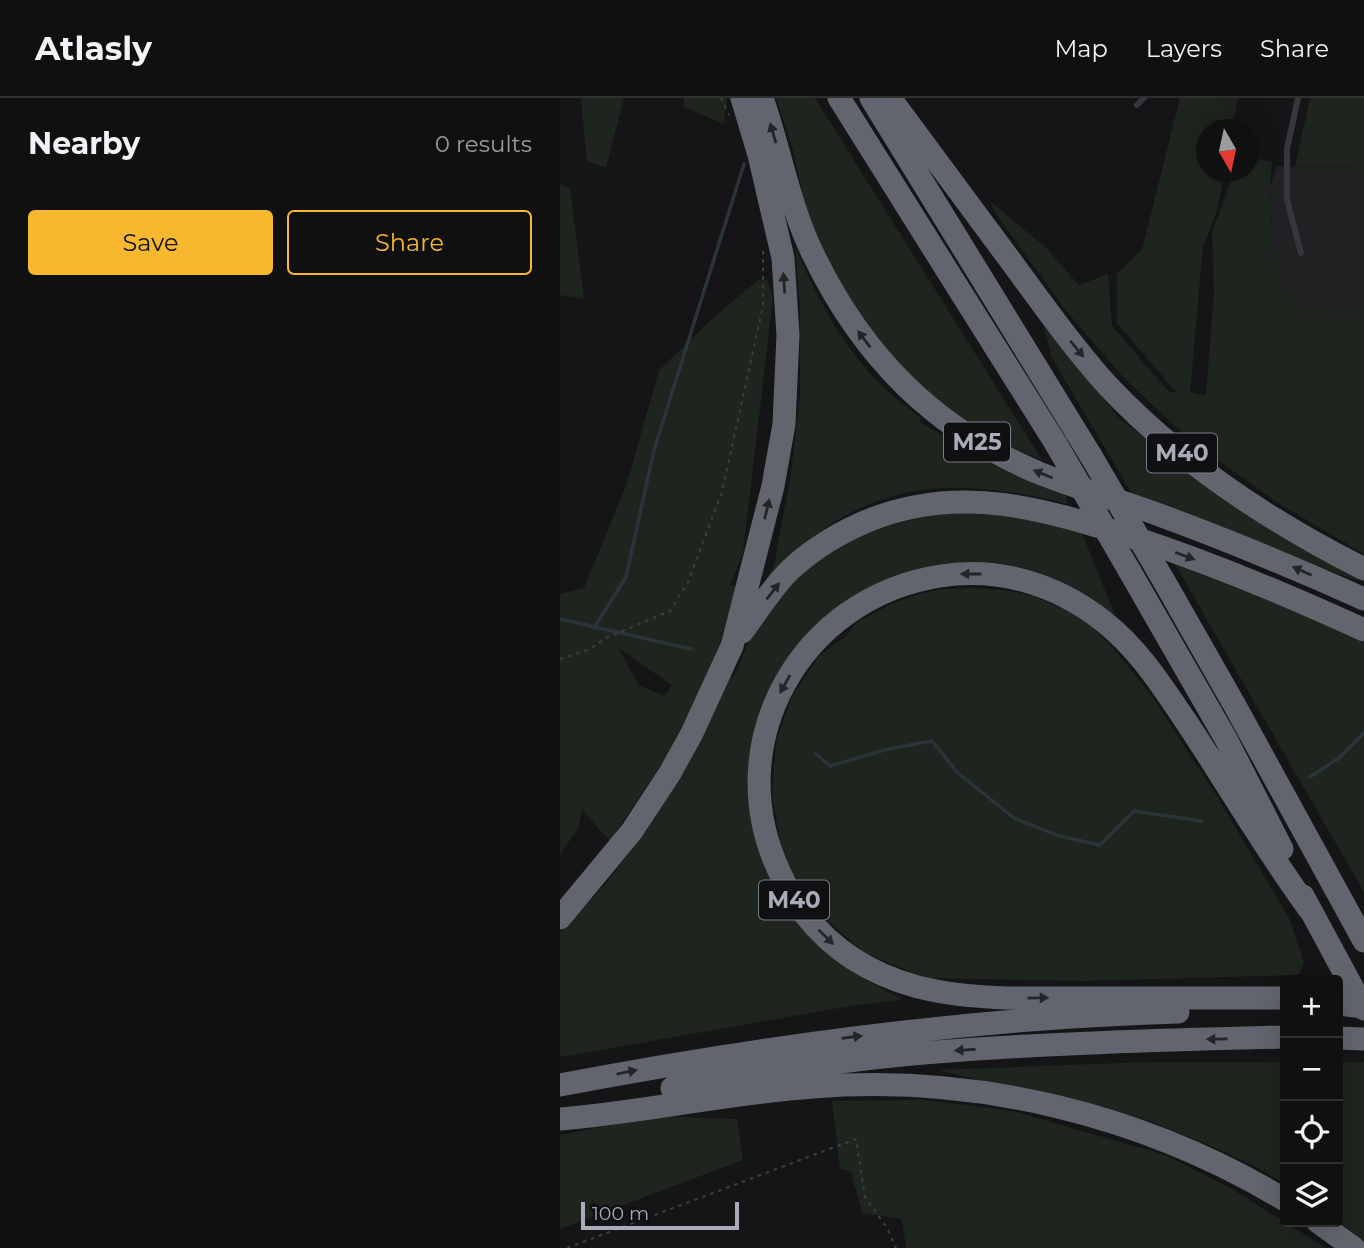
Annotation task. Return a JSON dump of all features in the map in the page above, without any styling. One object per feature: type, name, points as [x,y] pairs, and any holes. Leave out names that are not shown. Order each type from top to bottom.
[{"type":"highway","points":[[560,918],[632,831],[670,773],[692,733],[732,646],[770,499],[785,424],[788,335],[783,258],[759,155],[742,98]]},
{"type":"highway","name":"M25","points":[[762,98],[807,240],[828,285],[867,345],[921,402],[971,438],[1030,469],[1215,536],[1364,599]]},
{"type":"highway","name":"M25","points":[[839,98],[1056,444],[1129,570],[1226,739],[1281,846],[1309,909],[1364,1008]]},
{"type":"highway","points":[[871,98],[1091,456],[1234,704],[1363,939]]},
{"type":"highway","name":"M40","points":[[890,98],[1073,345],[1108,386],[1161,436],[1229,489],[1316,545],[1364,569]]},
{"type":"highway","points":[[732,646],[782,579],[826,541],[853,527],[900,510],[954,501],[1009,504],[1078,520],[1231,573],[1364,630]]},
{"type":"highway","name":"M40","points":[[1280,998],[961,996],[912,986],[865,966],[836,946],[803,913],[789,892],[773,857],[763,821],[759,778],[764,738],[771,712],[785,683],[810,645],[841,617],[880,593],[922,579],[969,573],[1012,578],[1046,587],[1079,603],[1106,623],[1146,665],[1209,757],[1277,865],[1309,909]]},
{"type":"highway","points":[[1343,1005],[1364,1008]]},
{"type":"highway","points":[[1343,1009],[1364,1008]]},
{"type":"highway","points":[[560,1085],[692,1060],[897,1031],[1150,1013],[1280,1010]]},
{"type":"highway","points":[[560,1108],[753,1074],[911,1054],[1088,1042],[1280,1037]]},
{"type":"highway","points":[[1343,1038],[1364,1039]]},
{"type":"highway","points":[[560,1119],[787,1089],[871,1084],[916,1085],[1032,1102],[1115,1122],[1200,1155],[1280,1197]]},
{"type":"highway","points":[[1325,1227],[1354,1248]]},
{"type":"lane","points":[[1136,104],[1144,98]]},
{"type":"lane","points":[[1298,98],[1287,149],[1287,200],[1301,253]]},
{"type":"path","points":[[560,659],[598,645],[607,637],[670,611],[688,582],[722,492],[763,306],[763,251]]},
{"type":"path","points":[[568,1248],[856,1139],[865,1197],[887,1228],[896,1248]]},
{"type":"shaded area","points":[[581,98],[624,98],[606,168],[587,161]]},
{"type":"shaded area","points":[[684,98],[727,98],[724,124],[684,107]]},
{"type":"shaded area","points":[[776,98],[815,98],[1042,460],[991,439],[963,421],[903,369],[842,294],[808,219],[792,146]]},
{"type":"shaded area","points":[[1180,98],[1238,98],[1234,119],[1196,119],[1196,182],[1223,182],[1217,211],[1203,246],[1190,392],[1206,396],[1214,292],[1212,233],[1230,182],[1259,182],[1259,159],[1272,162],[1270,186],[1273,263],[1304,313],[1364,315],[1364,554],[1275,501],[1191,441],[1124,378],[1068,313],[995,213],[990,201],[1046,248],[1079,285],[1108,274],[1112,326],[1169,392],[1176,392],[1117,323],[1117,274],[1142,249]]},
{"type":"shaded area","points":[[1310,98],[1364,98],[1364,168],[1295,166]]},
{"type":"shaded area","points":[[1277,166],[1364,168],[1364,315],[1304,314],[1273,263],[1270,186]]},
{"type":"shaded area","points":[[560,184],[570,188],[584,299],[560,295]]},
{"type":"shaded area","points":[[795,245],[811,283],[843,339],[883,387],[921,418],[920,422],[993,465],[1066,496],[1067,504],[1022,494],[980,489],[940,488],[903,493],[868,505],[833,523],[799,548],[765,581],[774,565],[791,473],[800,396],[800,308]]},
{"type":"shaded area","points":[[759,279],[767,280],[773,297],[743,553],[730,585],[736,586],[719,646],[693,705],[659,769],[610,841],[582,810],[578,829],[560,854],[560,594],[584,588],[626,486],[659,370]],"holes":[[[618,648],[672,685],[664,696],[639,685]]]},
{"type":"shaded area","points":[[1043,325],[1121,420],[1227,502],[1278,534],[1364,578],[1355,580],[1133,496],[1052,358]]},
{"type":"shaded area","points":[[919,512],[1012,512],[1082,533],[1115,615],[1064,585],[939,568],[795,652],[750,801],[759,851],[780,898],[816,943],[854,973],[902,1000],[856,1005],[560,1057],[560,933],[601,889],[647,830],[691,757],[724,684],[735,674],[748,643],[766,614],[817,557],[829,554],[868,530]]},
{"type":"shaded area","points":[[1172,559],[1279,602],[1364,643],[1364,892]]},
{"type":"shaded area","points":[[944,589],[1003,590],[1033,596],[1070,612],[1092,627],[1113,648],[1149,692],[1218,798],[1289,918],[1304,963],[1298,975],[1083,981],[925,978],[863,952],[816,910],[783,857],[772,795],[776,741],[792,696],[819,656],[847,635],[857,622],[893,603]]},
{"type":"shaded area","points":[[1148,1062],[1280,1062],[1280,1181],[1214,1147],[1147,1120],[937,1070]]},
{"type":"shaded area","points":[[1343,1062],[1364,1062],[1364,1241],[1343,1225]]},
{"type":"shaded area","points":[[923,1100],[1013,1111],[1165,1155],[1232,1189],[1280,1219],[1280,1227],[1293,1227],[1326,1248],[906,1248],[902,1219],[862,1213],[851,1172],[840,1168],[832,1101]]},
{"type":"shaded area","points":[[660,1116],[737,1119],[743,1160],[560,1229],[560,1135]]},
{"type":"waterway","points":[[594,628],[626,577],[654,450],[744,164]]},
{"type":"waterway","points":[[560,619],[691,649]]},
{"type":"waterway","points":[[1310,777],[1339,758],[1364,733]]},
{"type":"waterway","points":[[815,753],[830,766],[888,749],[932,741],[957,772],[1014,818],[1059,836],[1100,845],[1134,811],[1201,821]]}]
